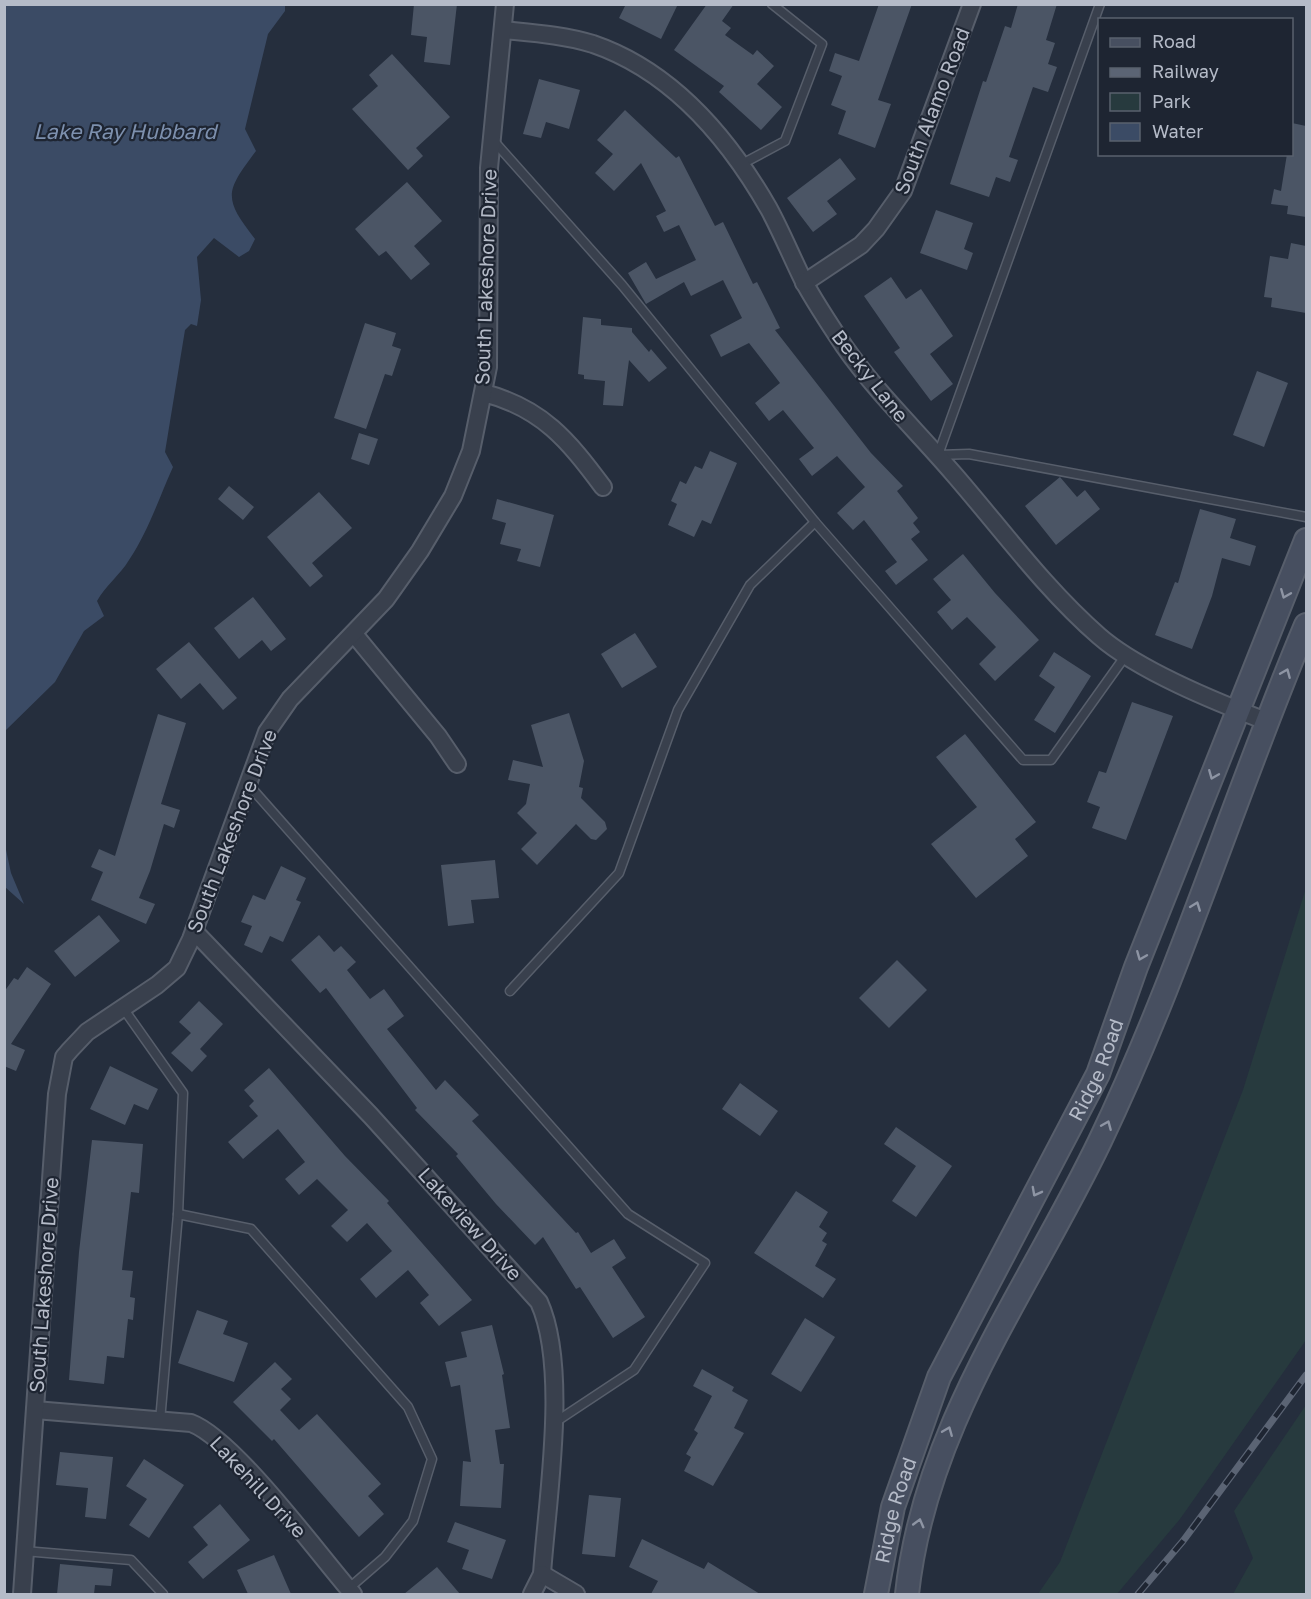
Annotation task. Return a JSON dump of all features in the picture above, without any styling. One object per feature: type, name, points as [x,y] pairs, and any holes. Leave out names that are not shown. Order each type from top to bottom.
[{"type":"main road","name":"Ridge Road","points":[[907,1594],[917,1527],[917,1481],[939,1377],[1098,1074],[1136,968],[1306,540]]},
{"type":"main road","name":"Ridge Road","points":[[876,1594],[893,1507],[939,1454],[973,1377],[1100,1141],[1153,1018],[1266,722],[1306,626]]},
{"type":"main road","points":[[1051,1163],[1080,1178]]},
{"type":"street","name":"South Lakeshore Drive","points":[[22,1594],[57,1094],[64,1058],[87,1032],[157,985],[177,968],[194,931],[267,732],[290,699],[386,598],[420,551],[453,496],[471,451],[488,367],[489,168],[506,4]]},
{"type":"street","name":"South Alamo Road","points":[[804,283],[861,245],[876,229],[903,191],[972,4]]},
{"type":"street","name":"Becky Lane","points":[[503,30],[568,38],[595,45],[635,64],[665,83],[692,106],[720,136],[769,209],[804,283],[867,377],[894,411],[938,455],[1032,568],[1099,636],[1126,654],[1238,711],[1266,722]]},
{"type":"street","points":[[484,393],[513,400],[546,423],[562,436],[603,487]]},
{"type":"street","points":[[354,634],[438,736],[457,764]]},
{"type":"street","name":"Lakeview Drive","points":[[194,931],[371,1116],[539,1302],[551,1334],[553,1424],[542,1574],[532,1594]]},
{"type":"street","name":"Lakehill Drive","points":[[35,1410],[191,1423],[203,1428],[247,1470],[350,1592]]},
{"type":"street","points":[[542,1574],[576,1594]]},
{"type":"lane","points":[[740,166],[785,141],[822,44],[772,4]]},
{"type":"lane","points":[[1101,4],[938,455],[969,454],[1306,517]]},
{"type":"lane","points":[[492,138],[622,285],[815,522],[1023,760],[1051,760],[1126,654]]},
{"type":"lane","points":[[510,991],[619,873],[678,710],[750,585],[815,522]]},
{"type":"lane","points":[[247,783],[628,1214],[705,1263],[634,1370],[553,1424]]},
{"type":"lane","points":[[123,1008],[183,1093],[178,1214],[160,1421]]},
{"type":"lane","points":[[178,1214],[251,1229],[408,1407],[432,1459],[413,1521],[385,1557],[350,1592]]},
{"type":"lane","points":[[24,1551],[131,1560],[163,1594]]},
{"type":"green space","points":[[1306,888],[1306,1340],[1180,1519],[1117,1594],[1038,1594],[1060,1562],[1243,1090]]},
{"type":"green space","points":[[1306,1405],[1306,1594],[1233,1594],[1253,1558],[1234,1511]]},
{"type":"water","name":"Lake Ray Hubbard","points":[[5,4],[285,5],[285,11],[268,34],[245,129],[256,151],[238,176],[232,195],[237,214],[255,239],[249,251],[239,257],[214,238],[197,257],[201,300],[197,326],[191,324],[185,330],[165,452],[173,467],[136,549],[97,601],[104,616],[84,631],[55,682],[5,731]]},
{"type":"water","points":[[5,845],[11,873],[24,904],[5,887]]},
{"type":"building","points":[[414,4],[457,4],[450,65],[424,62],[427,37],[411,35]]},
{"type":"building","points":[[626,4],[678,4],[661,39],[619,18]]},
{"type":"building","points":[[707,4],[734,4],[722,21],[731,28],[725,35],[753,55],[757,50],[774,66],[757,84],[782,107],[761,130],[719,92],[724,86],[674,50]]},
{"type":"building","points":[[879,4],[912,4],[878,100],[891,104],[875,148],[838,134],[846,111],[831,105],[842,76],[829,71],[835,53],[859,61]]},
{"type":"building","points":[[1018,4],[1057,4],[1046,40],[1055,43],[1048,64],[1057,67],[1048,92],[1033,87],[1009,157],[1018,160],[1010,182],[996,177],[989,197],[950,184],[983,81],[986,82],[1005,26],[1011,28]]},
{"type":"building","points":[[392,54],[450,117],[416,148],[423,156],[408,170],[352,109],[378,86],[369,75]]},
{"type":"building","points":[[539,79],[580,90],[569,129],[546,122],[541,138],[523,134]]},
{"type":"building","points":[[625,110],[676,158],[679,156],[715,226],[723,222],[753,284],[757,282],[780,328],[775,330],[871,453],[903,486],[897,491],[918,518],[913,523],[920,532],[911,539],[928,560],[896,585],[885,571],[897,562],[864,520],[853,530],[837,513],[865,487],[837,456],[812,476],[799,459],[814,448],[783,410],[769,421],[755,403],[780,383],[749,343],[721,357],[710,335],[742,318],[723,280],[691,296],[684,282],[646,304],[628,273],[646,262],[656,279],[696,260],[679,225],[664,232],[656,216],[666,211],[641,163],[614,191],[595,173],[613,154],[597,140]]},
{"type":"building","points":[[1293,123],[1306,126],[1306,217],[1287,214],[1288,206],[1271,204],[1274,189],[1281,191],[1287,156],[1293,156]]},
{"type":"building","points":[[840,158],[856,179],[827,201],[837,214],[813,232],[787,198]]},
{"type":"building","points":[[407,182],[442,221],[414,246],[430,264],[411,280],[386,251],[379,256],[355,229]]},
{"type":"building","points":[[936,210],[973,223],[964,249],[973,253],[967,270],[920,253]]},
{"type":"building","points":[[1291,243],[1306,246],[1306,313],[1271,307],[1272,298],[1264,297],[1270,256],[1288,259]]},
{"type":"building","points":[[891,277],[906,299],[921,289],[953,336],[930,354],[953,384],[931,401],[894,352],[900,348],[864,296]]},
{"type":"building","points":[[583,317],[601,319],[601,325],[632,328],[632,332],[649,352],[651,349],[667,368],[649,382],[629,360],[623,406],[603,405],[605,381],[584,379],[584,375],[578,374]]},
{"type":"building","points":[[365,323],[396,333],[392,346],[401,349],[392,376],[385,374],[366,429],[334,418]]},
{"type":"building","points":[[1257,371],[1288,383],[1264,447],[1233,435]]},
{"type":"building","points":[[359,433],[378,439],[369,465],[351,459]]},
{"type":"building","points":[[710,451],[737,463],[711,524],[702,520],[694,537],[668,525],[677,504],[671,501],[680,481],[686,484],[695,466],[702,469]]},
{"type":"building","points":[[1060,477],[1077,497],[1085,490],[1100,509],[1056,545],[1025,506]]},
{"type":"building","points":[[229,486],[254,507],[243,520],[218,499]]},
{"type":"building","points":[[319,492],[352,528],[312,563],[323,576],[310,587],[267,537]]},
{"type":"building","points":[[497,499],[554,515],[540,567],[517,561],[521,549],[500,544],[506,523],[492,519]]},
{"type":"building","points":[[1200,509],[1236,519],[1230,538],[1256,546],[1250,566],[1222,558],[1212,596],[1192,649],[1155,635],[1175,582],[1178,583]]},
{"type":"building","points":[[963,554],[995,593],[1039,640],[995,681],[979,664],[996,647],[967,617],[952,630],[937,612],[951,600],[933,579]]},
{"type":"building","points":[[253,597],[286,639],[271,651],[262,640],[239,659],[214,628]]},
{"type":"building","points":[[635,633],[657,667],[622,688],[601,654]]},
{"type":"building","points":[[189,642],[237,698],[223,710],[200,683],[181,699],[156,669]]},
{"type":"building","points":[[1054,652],[1091,676],[1055,733],[1034,720],[1055,687],[1039,676]]},
{"type":"building","points":[[1132,702],[1173,716],[1126,840],[1092,828],[1100,807],[1087,802],[1099,771],[1106,773]]},
{"type":"building","points":[[569,713],[584,761],[579,787],[583,788],[581,798],[605,822],[607,829],[596,840],[591,839],[576,824],[537,865],[521,849],[537,833],[517,813],[526,804],[530,784],[508,780],[513,760],[543,767],[531,725]]},
{"type":"building","points":[[158,714],[186,723],[161,804],[180,810],[174,828],[164,824],[139,898],[155,904],[146,924],[91,900],[103,872],[91,867],[99,849],[115,856]]},
{"type":"building","points":[[965,734],[1036,822],[1015,839],[1028,856],[976,898],[931,844],[977,807],[936,757]]},
{"type":"building","points":[[495,860],[499,898],[471,900],[474,923],[448,926],[441,865]]},
{"type":"building","points":[[281,866],[306,878],[296,900],[301,902],[283,942],[270,936],[262,953],[244,945],[252,926],[241,922],[253,895],[265,900]]},
{"type":"building","points":[[99,915],[120,941],[75,977],[54,951]]},
{"type":"building","points":[[319,935],[334,952],[341,946],[356,962],[347,970],[370,999],[384,989],[404,1016],[387,1029],[436,1090],[445,1080],[479,1115],[472,1121],[576,1233],[578,1232],[591,1253],[614,1239],[626,1258],[612,1267],[645,1317],[613,1338],[580,1287],[576,1289],[543,1237],[535,1245],[496,1204],[456,1156],[458,1154],[415,1110],[417,1108],[326,988],[320,993],[291,960]]},
{"type":"building","points":[[897,960],[927,990],[889,1028],[859,998]]},
{"type":"building","points":[[27,967],[51,984],[11,1044],[25,1050],[16,1071],[4,1066],[4,992],[14,978],[18,980]]},
{"type":"building","points":[[199,1001],[223,1024],[200,1049],[207,1056],[192,1072],[171,1053],[191,1033],[179,1022]]},
{"type":"building","points":[[110,1066],[158,1089],[148,1110],[134,1104],[125,1125],[90,1109]]},
{"type":"building","points":[[269,1068],[345,1156],[389,1201],[387,1203],[472,1300],[439,1326],[420,1303],[429,1295],[408,1270],[376,1298],[360,1279],[392,1251],[367,1223],[347,1242],[331,1226],[348,1210],[317,1179],[299,1195],[285,1179],[305,1162],[278,1129],[243,1159],[228,1142],[258,1116],[249,1106],[254,1101],[244,1090]]},
{"type":"building","points":[[740,1083],[778,1111],[760,1136],[722,1109]]},
{"type":"building","points":[[896,1127],[952,1166],[916,1217],[892,1201],[916,1166],[884,1144]]},
{"type":"building","points":[[92,1140],[143,1144],[139,1193],[131,1192],[122,1270],[133,1271],[130,1297],[135,1298],[133,1320],[128,1319],[124,1358],[107,1356],[104,1384],[69,1380],[79,1252]]},
{"type":"building","points":[[796,1191],[828,1212],[819,1227],[827,1233],[822,1241],[827,1244],[815,1266],[836,1279],[823,1298],[754,1253]]},
{"type":"building","points":[[197,1310],[228,1321],[223,1334],[248,1343],[234,1382],[178,1363]]},
{"type":"building","points":[[805,1318],[835,1337],[801,1392],[771,1374]]},
{"type":"building","points":[[492,1325],[504,1374],[502,1375],[510,1428],[495,1430],[500,1464],[504,1464],[501,1508],[460,1506],[463,1461],[471,1462],[460,1385],[451,1387],[445,1362],[467,1357],[461,1332]]},
{"type":"building","points":[[275,1362],[292,1379],[281,1389],[291,1399],[280,1410],[299,1430],[317,1414],[381,1484],[368,1496],[384,1514],[359,1537],[274,1439],[272,1441],[233,1402]]},
{"type":"building","points":[[702,1369],[734,1387],[732,1391],[748,1400],[734,1428],[744,1433],[713,1486],[684,1471],[691,1457],[686,1454],[698,1433],[694,1430],[712,1396],[693,1386]]},
{"type":"building","points":[[60,1452],[113,1457],[106,1519],[85,1517],[88,1488],[56,1485]]},
{"type":"building","points":[[144,1459],[184,1485],[149,1538],[129,1525],[147,1499],[126,1486]]},
{"type":"building","points":[[589,1495],[621,1498],[615,1557],[582,1554]]},
{"type":"building","points":[[220,1504],[250,1540],[203,1579],[188,1562],[208,1545],[193,1527]]},
{"type":"building","points":[[455,1522],[506,1540],[492,1579],[462,1569],[469,1550],[447,1542]]},
{"type":"building","points":[[642,1539],[704,1569],[708,1562],[760,1594],[651,1594],[658,1581],[629,1567]]},
{"type":"building","points":[[274,1555],[291,1594],[248,1594],[237,1570]]},
{"type":"building","points":[[60,1564],[113,1569],[111,1586],[95,1585],[94,1594],[57,1594]]},
{"type":"building","points":[[437,1567],[460,1594],[404,1594]]},
{"type":"railway","points":[[1138,1594],[1183,1541],[1306,1375]]}]
